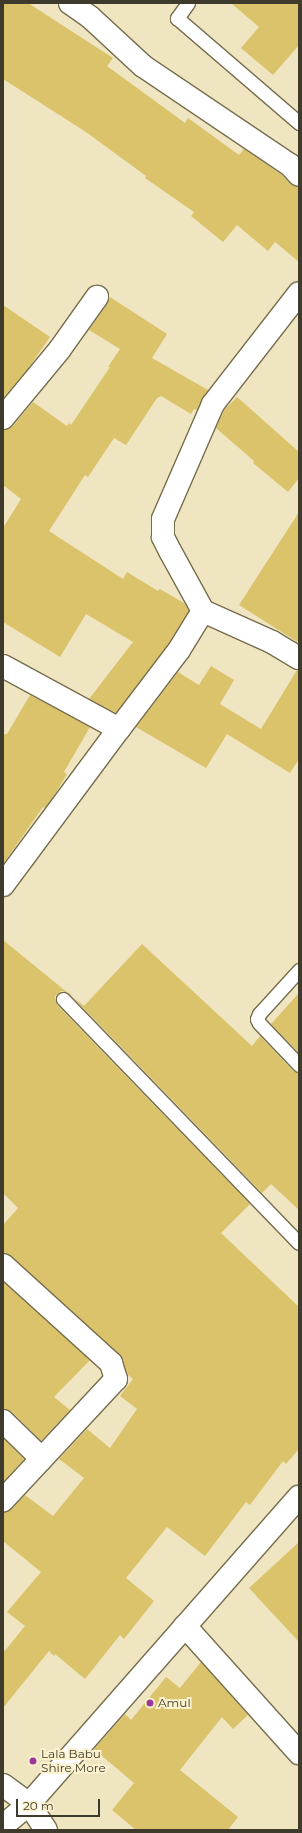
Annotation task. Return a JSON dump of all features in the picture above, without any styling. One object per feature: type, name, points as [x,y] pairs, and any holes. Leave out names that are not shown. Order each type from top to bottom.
[{"type":"street","points":[[70,3],[90,17],[143,66],[290,165],[299,175]]},
{"type":"street","points":[[299,293],[213,404],[163,519],[164,537],[170,551],[203,611],[272,642],[299,658]]},
{"type":"street","points":[[3,418],[60,349],[97,297]]},
{"type":"street","points":[[3,885],[179,650],[203,611]]},
{"type":"street","points":[[3,666],[119,729]]},
{"type":"street","points":[[3,1265],[57,1316],[111,1362],[116,1379],[3,1500]]},
{"type":"street","points":[[3,1421],[42,1459]]},
{"type":"street","points":[[3,1826],[29,1804],[299,1497]]},
{"type":"street","points":[[185,1626],[299,1753]]},
{"type":"street","points":[[3,1785],[29,1804],[46,1830]]},
{"type":"lane","points":[[188,3],[177,18],[299,123]]},
{"type":"lane","points":[[299,970],[259,1014],[257,1019],[259,1023],[299,1065]]},
{"type":"lane","points":[[63,999],[299,1244]]},
{"type":"building","points":[[3,3],[28,3],[113,58],[107,66],[185,123],[188,118],[239,155],[244,149],[282,175],[290,184],[299,187],[299,262],[275,242],[268,251],[237,225],[223,242],[191,216],[194,212],[145,178],[146,176],[86,132],[3,79]]},
{"type":"building","points":[[231,3],[299,3],[299,45],[273,75],[241,48],[259,27]]},
{"type":"building","points":[[110,297],[167,334],[152,358],[208,390],[197,410],[194,409],[191,414],[161,396],[157,398],[126,445],[114,438],[88,477],[85,475],[49,531],[123,579],[127,572],[158,591],[160,589],[184,603],[189,611],[169,643],[116,713],[89,699],[133,642],[86,614],[60,657],[3,622],[3,528],[21,499],[3,485],[3,430],[13,426],[33,402],[67,426],[69,423],[71,425],[110,367],[108,367],[120,349],[89,330],[107,304]]},
{"type":"building","points":[[3,305],[50,337],[27,370],[3,398]]},
{"type":"building","points":[[237,397],[299,452],[299,478],[288,492],[253,463],[254,461],[216,428],[224,410]]},
{"type":"building","points":[[299,512],[299,643],[239,605]]},
{"type":"building","points":[[211,666],[234,680],[220,704],[261,729],[297,670],[299,670],[299,759],[290,773],[227,734],[206,768],[136,727],[178,672],[199,685]]},
{"type":"building","points":[[30,695],[90,727],[64,772],[67,774],[55,794],[45,808],[43,807],[3,864],[3,734],[7,734]]},
{"type":"building","points":[[3,940],[68,993],[61,991],[55,996],[57,1005],[250,1204],[221,1233],[299,1307],[299,1449],[286,1464],[283,1461],[250,1505],[246,1502],[205,1556],[167,1527],[126,1578],[154,1601],[124,1639],[120,1635],[85,1679],[55,1654],[54,1656],[49,1651],[3,1708],[3,1653],[25,1626],[7,1612],[41,1572],[3,1541],[3,1512],[12,1509],[25,1495],[53,1516],[84,1478],[59,1459],[87,1429],[110,1448],[137,1409],[120,1396],[133,1379],[127,1374],[119,1354],[11,1256],[3,1253],[3,1225],[18,1208],[3,1193]]},
{"type":"building","points":[[142,944],[252,1046],[260,1036],[293,1071],[299,1073],[299,1210],[271,1184],[262,1193],[73,997],[84,1006]]},
{"type":"building","points":[[299,993],[299,1053],[271,1024]]},
{"type":"building","points":[[3,1282],[90,1360],[54,1397],[70,1410],[41,1441],[12,1412],[3,1409]]},
{"type":"building","points":[[3,1438],[24,1459],[3,1482]]},
{"type":"building","points":[[299,1542],[299,1642],[249,1588]]},
{"type":"building","points":[[201,1662],[248,1715],[233,1729],[222,1717],[180,1770],[238,1817],[228,1830],[136,1830],[112,1810],[134,1783],[94,1749],[125,1714],[131,1720],[166,1677],[180,1688]]},
{"type":"place","name":"Amul","points":[[150,1703]]},
{"type":"place","name":"Lala Babu Shire More","points":[[33,1761]]}]
